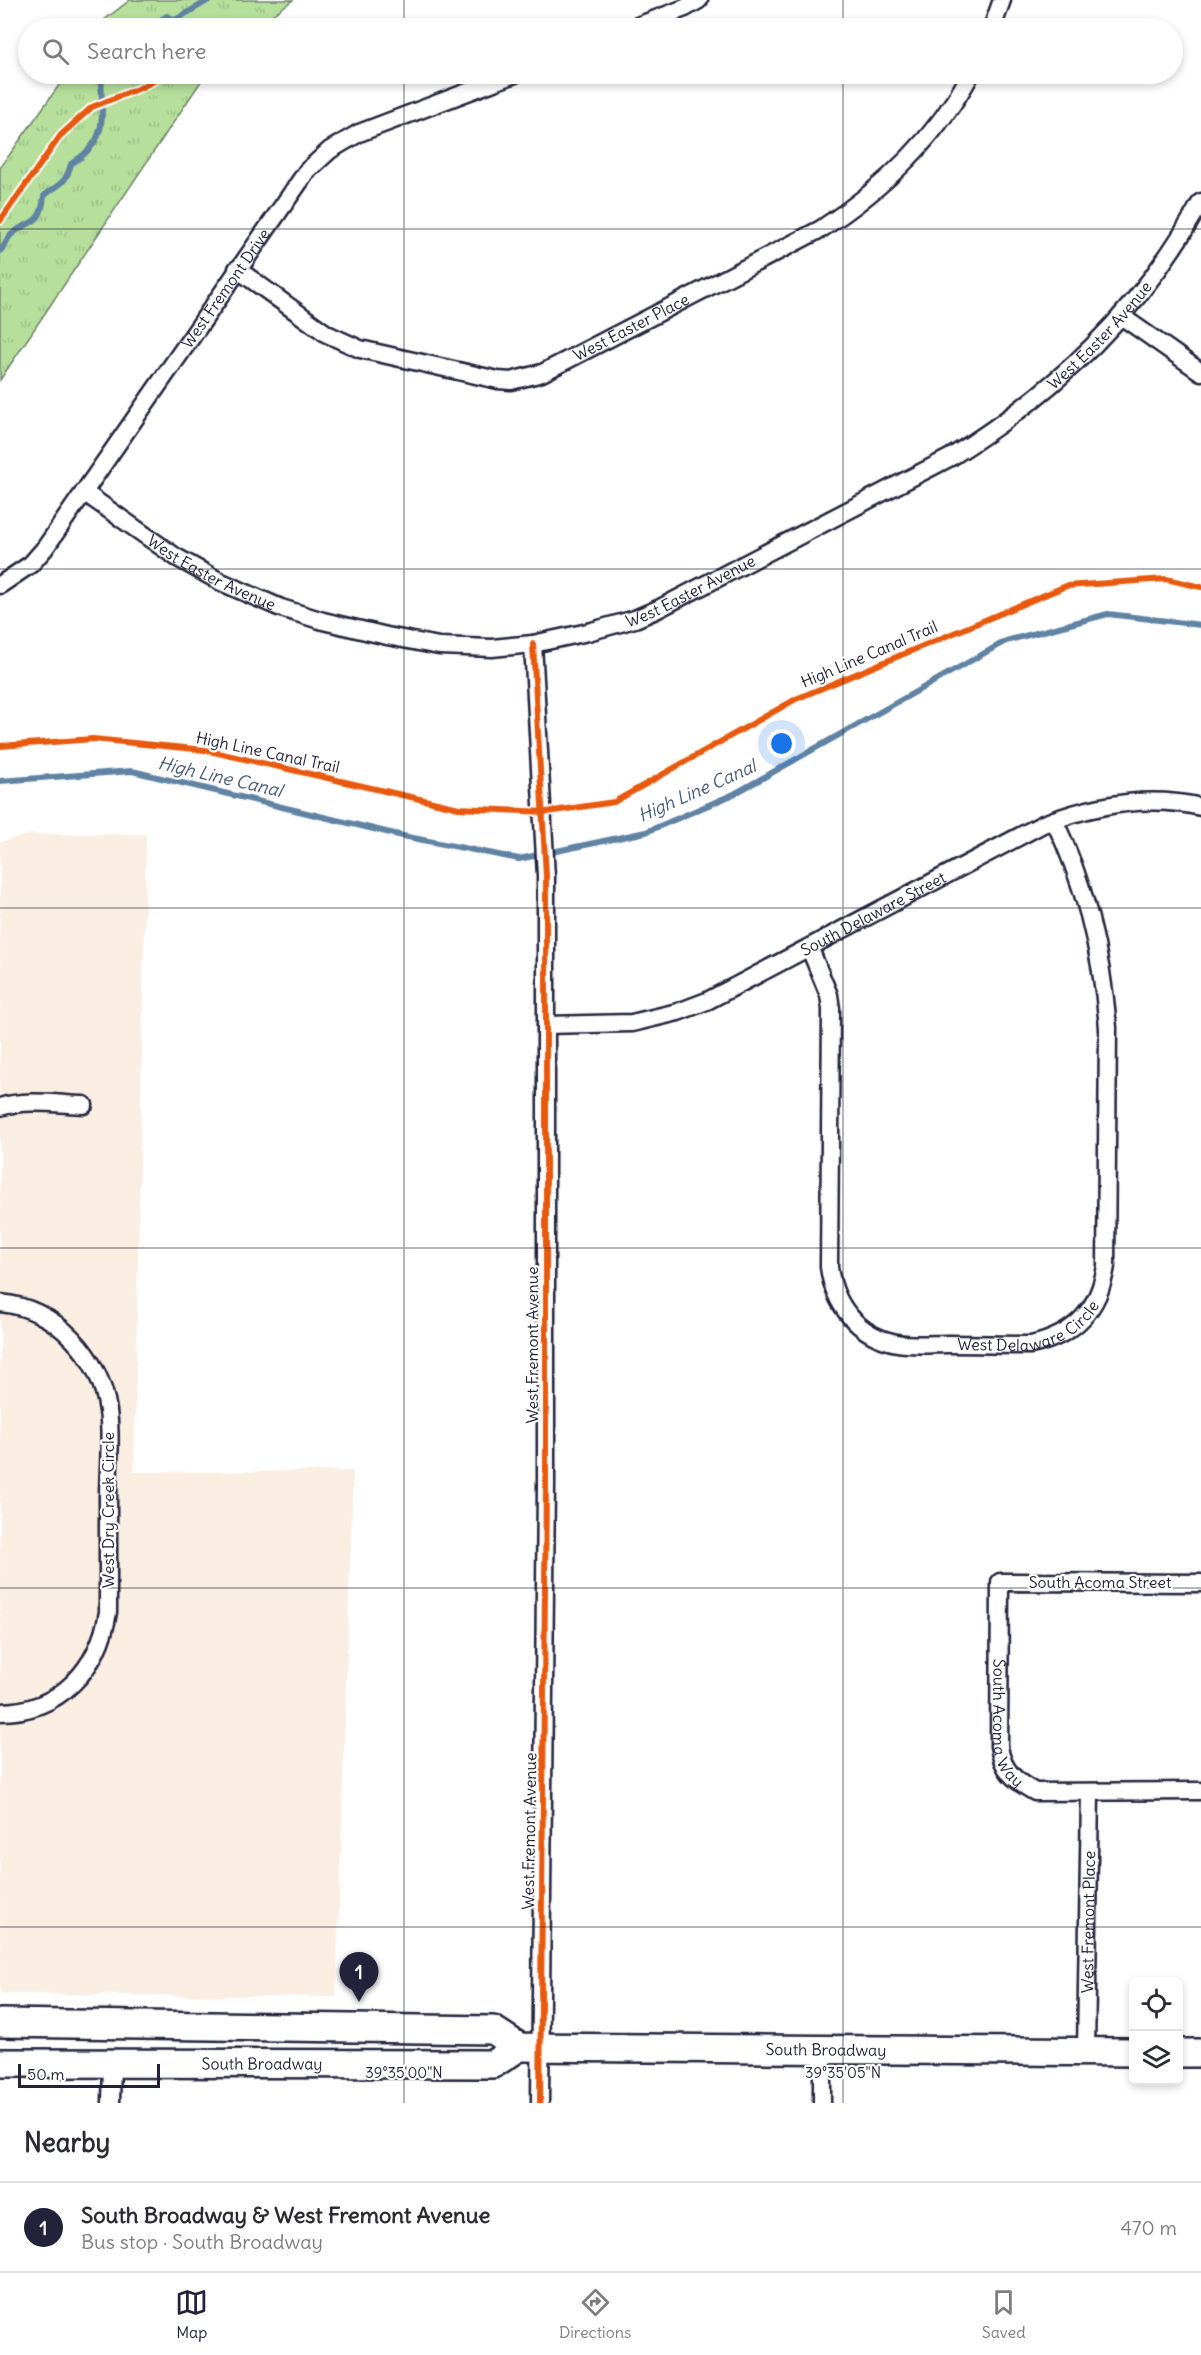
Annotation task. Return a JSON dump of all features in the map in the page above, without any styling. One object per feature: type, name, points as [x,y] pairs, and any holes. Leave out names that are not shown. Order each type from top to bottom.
[{"type":"main road","points":[[0,2024],[493,2031],[529,2047]]},
{"type":"main road","name":"South Broadway","points":[[0,2063],[493,2064],[529,2047],[1129,2052]]},
{"type":"main road","points":[[1183,2053],[1201,2053]]},
{"type":"street","points":[[658,18],[699,0]]},
{"type":"street","points":[[996,18],[1002,0]]},
{"type":"street","name":"West Fremont Drive","points":[[0,585],[31,564],[85,493],[237,269],[307,171],[330,150],[359,133],[489,84]]},
{"type":"street","name":"West Easter Place","points":[[237,269],[327,334],[360,348],[498,380],[527,378],[542,373],[844,214],[894,174],[922,144],[948,111],[965,84]]},
{"type":"street","name":"West Easter Avenue","points":[[85,493],[176,557],[221,582],[281,608],[323,621],[439,646],[492,648],[533,644],[588,632],[636,619],[658,609],[951,457],[988,434],[1059,380],[1121,316],[1144,289],[1184,232],[1201,202]]},
{"type":"street","points":[[1121,316],[1201,372]]},
{"type":"street","name":"West Fremont Avenue","points":[[533,644],[546,876],[546,1484],[529,2047],[540,2103]]},
{"type":"street","name":"South Delaware Street","points":[[546,1025],[632,1023],[678,1012],[707,1001],[1054,820],[1083,810],[1125,802],[1156,801],[1201,807]]},
{"type":"street","name":"West Delaware Circle","points":[[810,949],[829,995],[831,1009],[829,1267],[831,1284],[840,1304],[861,1328],[877,1337],[898,1343],[1031,1345],[1050,1341],[1073,1328],[1094,1305],[1104,1284],[1107,1254],[1108,1028],[1105,991],[1097,945],[1082,890],[1066,845],[1054,820]]},
{"type":"street","points":[[0,1107],[11,1103],[34,1102],[84,1106]]},
{"type":"street","name":"West Dry Creek Circle","points":[[0,1303],[32,1311],[57,1325],[75,1341],[90,1360],[105,1395],[109,1413],[109,1440],[108,1612],[101,1644],[82,1674],[64,1691],[30,1707],[0,1712]]},
{"type":"street","name":"South Acoma Street","points":[[1000,1582],[1201,1583]]},
{"type":"street","name":"South Acoma Way","points":[[1000,1582],[1000,1758],[1015,1780],[1035,1792],[1201,1791]]},
{"type":"street","name":"West Fremont Place","points":[[1086,2052],[1090,1792]]},
{"type":"street","points":[[822,2050],[822,2103]]},
{"type":"street","points":[[111,2103],[112,2062]]},
{"type":"shaded area","points":[[30,834],[146,834],[134,1472],[353,1471],[336,1997],[0,1994],[0,842]]},
{"type":"green space","points":[[130,0],[293,0],[268,18],[107,18]]},
{"type":"green space","points":[[60,84],[199,84],[0,380],[0,168]]},
{"type":"waterway","points":[[178,18],[209,0]]},
{"type":"waterway","points":[[164,18],[167,16],[171,18]]},
{"type":"waterway","points":[[0,251],[11,235],[36,219],[40,214],[44,196],[64,180],[71,164],[93,144],[101,124],[102,84]]},
{"type":"waterway","name":"High Line Canal","points":[[0,781],[132,771],[403,836],[519,859],[646,832],[734,794],[1006,641],[1108,614],[1201,625]]},
{"type":"cycle path","points":[[0,221],[61,135],[92,107],[148,84]]},
{"type":"cycle path","name":"High Line Canal Trail","points":[[0,746],[93,739],[205,750],[459,808],[547,812],[614,802],[796,699],[1066,586],[1166,579],[1201,587]]},
{"type":"cycle path","points":[[533,644],[546,876],[546,1484],[540,2103]]},
{"type":"place","name":"South Broadway & West Fremont Avenue","points":[[359,2002]]}]
